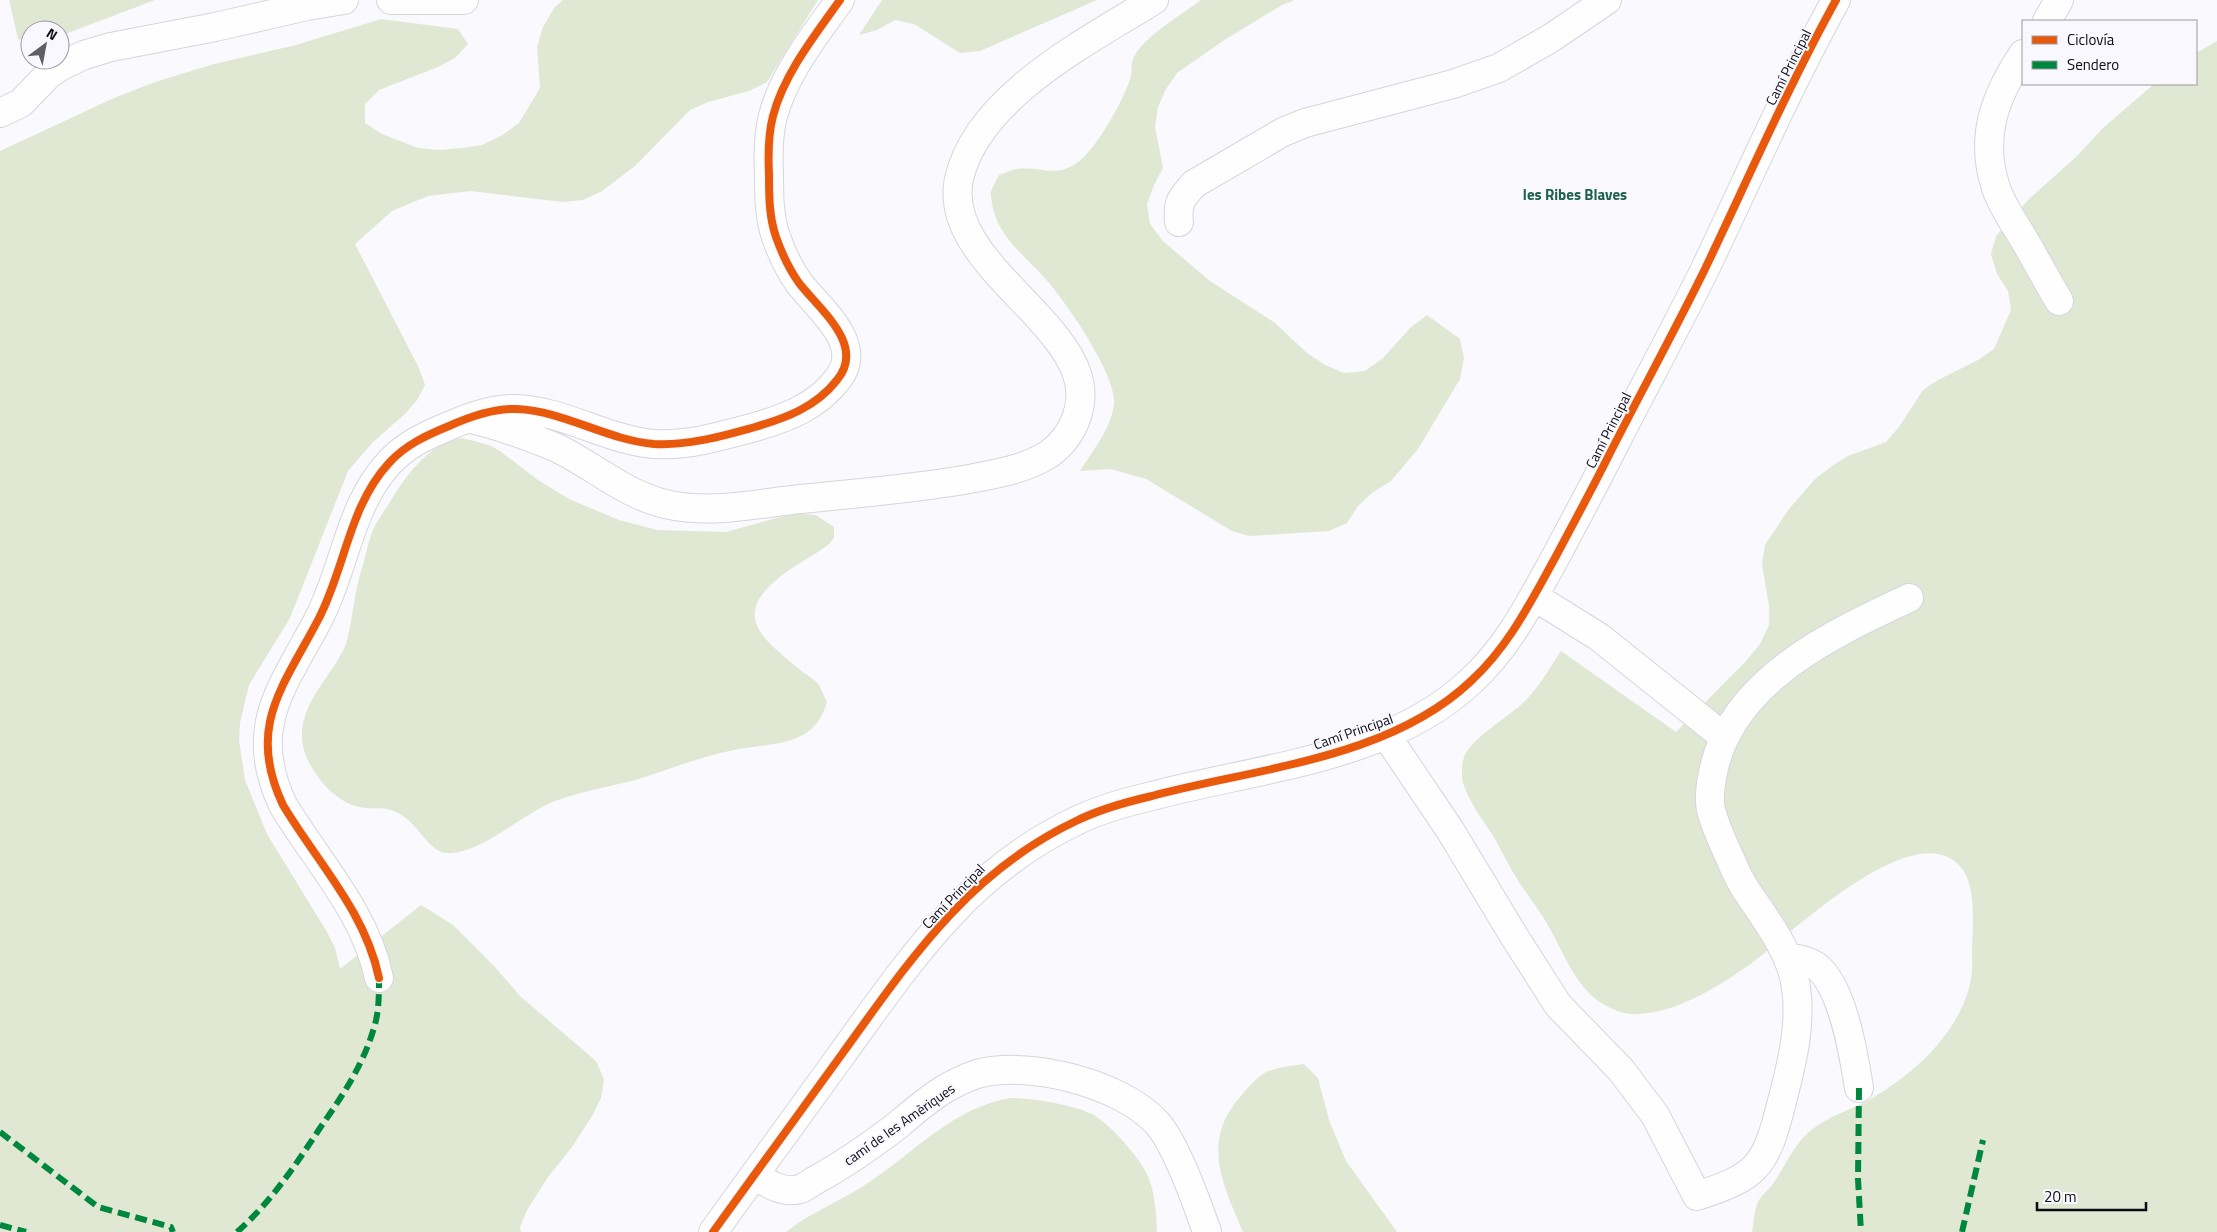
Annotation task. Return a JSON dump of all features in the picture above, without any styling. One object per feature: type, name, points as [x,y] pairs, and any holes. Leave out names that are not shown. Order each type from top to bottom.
[{"type":"street","points":[[0,113],[21,103],[48,75],[61,66],[84,55],[111,47],[344,0]]},
{"type":"street","points":[[391,0],[464,0]]},
{"type":"street","points":[[379,978],[375,958],[359,921],[295,824],[274,786],[267,756],[268,723],[275,703],[330,598],[355,520],[369,489],[390,462],[415,442],[469,418],[505,409],[521,409],[639,442],[655,444],[691,442],[732,433],[798,412],[813,403],[838,379],[845,368],[847,355],[845,344],[829,318],[788,268],[771,217],[768,158],[769,134],[779,97],[803,56],[840,0]]},
{"type":"street","points":[[469,418],[505,427],[558,449],[640,496],[673,506],[698,508],[757,504],[946,483],[1019,468],[1048,455],[1068,436],[1075,422],[1080,400],[1077,375],[1064,347],[980,251],[962,219],[958,181],[965,156],[974,140],[1004,103],[1062,58],[1154,0]]},
{"type":"street","points":[[1179,222],[1177,208],[1183,196],[1194,184],[1283,132],[1305,123],[1453,84],[1492,71],[1525,54],[1607,0]]},
{"type":"street","points":[[2048,20],[2059,0]]},
{"type":"street","name":"Camí Principal","points":[[713,1232],[899,974],[952,912],[1000,867],[1055,832],[1102,810],[1193,785],[1319,757],[1386,735],[1444,704],[1468,685],[1503,647],[1535,597],[1578,518],[1704,272],[1774,122],[1834,1]]},
{"type":"street","points":[[2022,56],[1997,99],[1992,117],[1990,132],[1992,171],[2003,204],[2059,301]]},
{"type":"street","points":[[1535,597],[1599,637],[1724,737]]},
{"type":"street","points":[[1386,735],[1450,830],[1558,1005],[1621,1070],[1655,1116],[1697,1196],[1736,1181],[1754,1170],[1770,1146],[1794,1053],[1798,1024],[1798,1000],[1787,957],[1745,888],[1728,855],[1711,808],[1712,775],[1724,737],[1734,720],[1751,700],[1790,664],[1851,626],[1909,598]]},
{"type":"street","points":[[1787,957],[1802,960],[1816,966],[1826,976],[1835,992],[1852,1044],[1859,1088]]},
{"type":"street","name":"camí de les Amèriques","points":[[754,1175],[773,1186],[786,1190],[799,1189],[841,1165],[924,1103],[960,1081],[991,1071],[1038,1073],[1088,1082],[1125,1097],[1142,1108],[1157,1123],[1168,1139],[1207,1232]]},
{"type":"green space","points":[[9,0],[155,0],[70,32],[70,20],[20,20],[20,40],[18,39]]},
{"type":"green space","points":[[563,0],[818,0],[767,82],[749,91],[708,102],[690,110],[635,166],[602,191],[583,200],[562,202],[471,191],[428,196],[392,211],[355,244],[419,368],[425,385],[417,400],[406,413],[373,442],[348,471],[290,618],[249,685],[240,723],[239,740],[245,780],[267,834],[327,932],[335,948],[340,969],[421,905],[453,925],[495,967],[520,996],[596,1061],[604,1079],[601,1098],[572,1147],[548,1177],[527,1210],[520,1227],[521,1232],[0,1232],[0,151],[114,98],[155,82],[214,64],[296,45],[381,19],[458,29],[468,44],[455,58],[438,67],[379,90],[365,104],[365,123],[382,134],[418,148],[439,150],[482,145],[501,136],[519,123],[540,88],[537,47],[543,27],[554,8]]},
{"type":"green space","points":[[882,0],[1097,0],[980,51],[960,53],[914,24],[895,20],[877,30],[859,35]]},
{"type":"green space","points":[[1201,0],[1295,0],[1282,5],[1226,39],[1177,73],[1166,89],[1158,107],[1155,127],[1163,168],[1147,204],[1150,224],[1163,241],[1210,281],[1275,323],[1307,353],[1325,365],[1344,373],[1365,371],[1383,358],[1410,328],[1427,315],[1460,339],[1464,358],[1460,379],[1418,449],[1391,481],[1373,492],[1358,506],[1347,523],[1329,531],[1249,536],[1232,531],[1146,479],[1111,469],[1080,471],[1101,439],[1109,422],[1114,404],[1113,391],[1098,356],[1074,317],[1050,284],[1004,234],[992,204],[991,192],[999,175],[1025,168],[1061,170],[1077,163],[1085,156],[1101,136],[1128,86],[1133,59],[1138,50],[1154,34]]},
{"type":"green space","points":[[2217,41],[2217,1232],[1752,1232],[1757,1203],[1772,1185],[1801,1140],[1814,1128],[1827,1120],[1867,1101],[1901,1079],[1932,1051],[1946,1035],[1957,1017],[1966,999],[1972,971],[1973,910],[1971,891],[1966,875],[1946,856],[1919,854],[1888,865],[1854,884],[1821,907],[1765,953],[1709,991],[1668,1009],[1639,1014],[1627,1013],[1608,1007],[1597,1000],[1585,989],[1573,973],[1546,922],[1518,881],[1469,796],[1462,780],[1464,757],[1468,749],[1483,734],[1527,699],[1541,682],[1561,651],[1676,732],[1747,660],[1760,644],[1769,625],[1769,606],[1762,564],[1765,545],[1789,509],[1815,479],[1832,466],[1848,456],[1886,442],[1899,427],[1923,390],[1938,380],[1978,360],[1994,349],[2011,310],[2008,291],[1997,274],[1991,254],[1996,236],[2030,198],[2076,157],[2103,128],[2153,85],[2197,85],[2197,52]]},
{"type":"green space","points":[[462,438],[489,445],[500,451],[538,480],[569,499],[619,520],[657,530],[726,532],[794,513],[816,515],[834,527],[834,538],[828,545],[774,582],[761,596],[755,609],[756,621],[760,632],[769,643],[820,687],[827,702],[818,722],[806,733],[785,742],[742,748],[712,755],[645,777],[555,801],[487,841],[459,852],[446,853],[435,848],[414,825],[396,812],[384,809],[362,808],[347,803],[331,792],[317,776],[307,759],[302,738],[302,727],[309,705],[346,644],[357,586],[371,535],[376,523],[395,494],[419,463],[438,447]]},
{"type":"green space","points":[[1304,1064],[1318,1078],[1329,1120],[1346,1161],[1397,1232],[1243,1232],[1228,1197],[1219,1163],[1218,1146],[1221,1129],[1228,1113],[1260,1076],[1277,1068]]},
{"type":"green space","points":[[1010,1098],[1040,1100],[1073,1107],[1092,1114],[1106,1124],[1129,1149],[1146,1172],[1153,1193],[1157,1232],[786,1232],[806,1218],[871,1181],[953,1120],[990,1103]]},
{"type":"marked path","points":[[237,1232],[282,1183],[350,1082],[363,1057],[375,1025],[379,978]]},
{"type":"marked path","points":[[1859,1088],[1858,1179],[1861,1232]]},
{"type":"marked path","points":[[0,1132],[98,1207],[171,1227],[173,1232]]},
{"type":"marked path","points":[[1962,1232],[1983,1140]]},
{"type":"marked path","points":[[0,1225],[26,1232]]},
{"type":"cycle path","points":[[379,978],[363,931],[351,909],[283,805],[272,777],[268,753],[269,730],[274,708],[282,687],[327,600],[365,498],[389,463],[409,446],[473,416],[508,409],[534,411],[569,420],[619,437],[654,444],[667,444],[718,437],[778,420],[810,404],[829,389],[845,367],[846,354],[843,341],[837,328],[828,316],[795,278],[778,243],[769,198],[769,152],[773,116],[792,70],[840,0]]},
{"type":"cycle path","points":[[713,1232],[917,952],[972,892],[1003,866],[1038,842],[1076,821],[1104,809],[1192,786],[1320,757],[1361,744],[1401,728],[1438,707],[1471,681],[1484,668],[1508,639],[1518,623],[1589,495],[1705,269],[1785,100],[1836,0]]},
{"type":"district","name":"les Ribes Blaves","points":[[1575,194]]}]
